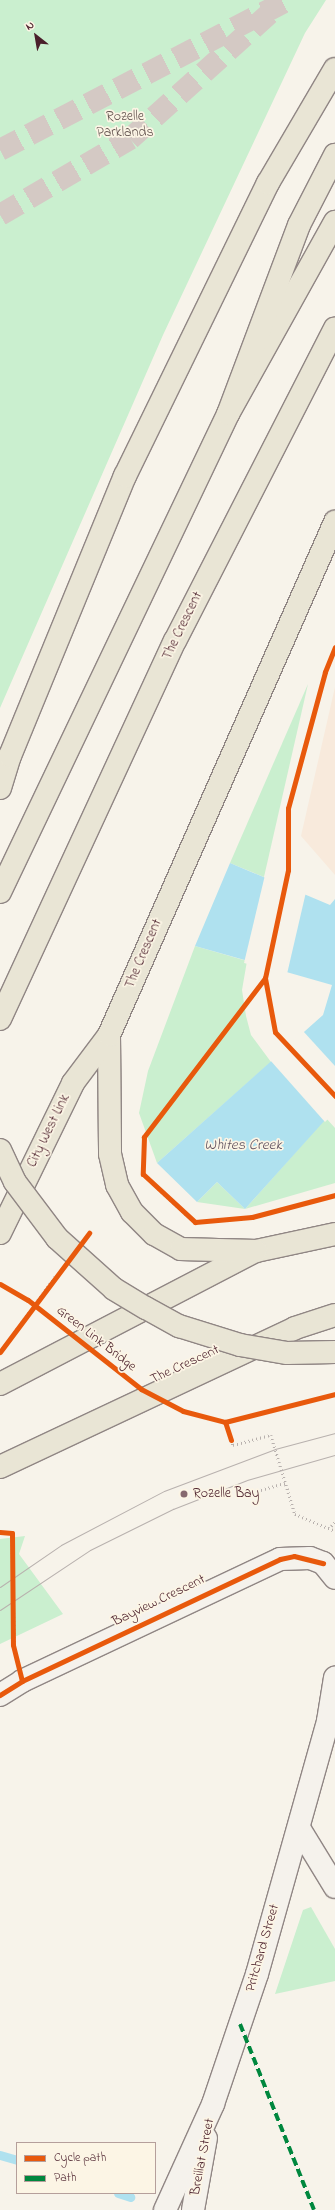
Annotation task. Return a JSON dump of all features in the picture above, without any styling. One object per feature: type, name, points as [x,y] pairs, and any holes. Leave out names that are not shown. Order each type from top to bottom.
[{"type":"main road","points":[[0,788],[10,756],[125,476],[268,184],[335,69]]},
{"type":"main road","points":[[228,414],[299,225],[335,155]]},
{"type":"main road","points":[[0,892],[228,414],[335,222]]},
{"type":"main road","name":"The Crescent","points":[[0,1019],[42,927],[227,539],[335,329]]},
{"type":"main road","name":"The Crescent","points":[[109,1035],[335,522]]},
{"type":"main road","points":[[109,1035],[110,1154],[117,1185],[132,1212],[154,1234],[181,1249],[256,1251],[335,1234]]},
{"type":"main road","name":"City West Link","points":[[0,1233],[73,1083],[109,1035]]},
{"type":"main road","points":[[0,1150],[28,1201],[57,1238],[114,1289],[179,1326],[240,1345],[287,1353],[335,1352]]},
{"type":"main road","points":[[0,1384],[256,1251]]},
{"type":"main road","name":"The Crescent","points":[[0,1467],[295,1328],[335,1316]]},
{"type":"street","name":"Bayview Crescent","points":[[10,1688],[280,1559],[310,1558],[331,1564]]},
{"type":"street","name":"Pritchard Street","points":[[165,2210],[213,2104],[257,1974],[328,1721],[335,1678]]},
{"type":"street","points":[[299,1828],[335,1887]]},
{"type":"street","name":"Breillat Street","points":[[193,2210],[213,2104]]},
{"type":"path","points":[[202,1221],[194,1222],[143,1174],[144,1137],[265,978],[267,970]]},
{"type":"path","points":[[265,978],[267,986]]},
{"type":"path","points":[[209,1221],[252,1217],[335,1195]]},
{"type":"path","points":[[0,1352],[61,1269]]},
{"type":"path","points":[[229,1434],[233,1445],[271,1434],[295,1514],[331,1526],[335,1531]]},
{"type":"path","points":[[258,1491],[285,1483]]},
{"type":"path","points":[[331,1526],[335,1522]]},
{"type":"path","points":[[0,1532],[12,1533],[12,1645],[10,1688]]},
{"type":"shaded area","points":[[335,687],[335,875],[301,836]]},
{"type":"green space","name":"Rozelle Parklands","points":[[0,0],[326,0],[305,33],[163,335],[0,708]]},
{"type":"green space","points":[[308,684],[264,877],[230,863]]},
{"type":"green space","points":[[195,946],[247,961],[242,990],[246,1016],[251,1035],[271,1062],[157,1163],[139,1113],[148,1071]]},
{"type":"green space","points":[[326,1118],[335,1128],[335,1183],[245,1209]]},
{"type":"green space","points":[[217,1182],[245,1209],[197,1202]]},
{"type":"green space","points":[[25,1536],[19,1554],[63,1614],[0,1644],[0,1539]]},
{"type":"green space","points":[[311,1907],[335,1949],[335,1981],[275,1994],[303,1910]]},
{"type":"water","name":"Whites Creek","points":[[230,863],[330,905],[335,899],[335,1109],[245,1209],[217,1182],[197,1202],[157,1163],[323,1015],[332,985],[195,946]]},
{"type":"pier","points":[[265,875],[306,892],[287,974],[244,963]]},
{"type":"pier","points":[[303,1031],[335,1066],[335,1112],[325,1122],[270,1060]]},
{"type":"waterway","points":[[0,2155],[16,2160]]},
{"type":"waterway","points":[[121,2194],[130,2197]]},
{"type":"tunnel","points":[[0,150],[288,0]]},
{"type":"tunnel","points":[[0,215],[130,139],[271,12]]},
{"type":"tram line","points":[[0,1587],[61,1545],[164,1491],[275,1449],[335,1433]]},
{"type":"tram line","points":[[0,1610],[90,1550],[173,1509],[247,1480],[335,1455]]},
{"type":"marked path","points":[[240,2024],[314,2210]]},
{"type":"cycle path","points":[[335,647],[325,672],[288,808],[288,870],[265,978],[275,1032],[335,1096]]},
{"type":"cycle path","points":[[265,978],[144,1137],[143,1174],[195,1222],[252,1217],[335,1195]]},
{"type":"cycle path","points":[[0,1352],[89,1233]]},
{"type":"cycle path","name":"Green Link Bridge","points":[[0,1284],[28,1300],[141,1389],[183,1411],[225,1422]]},
{"type":"cycle path","points":[[231,1440],[225,1422],[335,1394]]},
{"type":"cycle path","points":[[0,1532],[12,1533],[13,1645],[22,1681]]},
{"type":"cycle path","points":[[0,1695],[22,1681],[280,1559],[294,1556],[323,1563]]},
{"type":"place","name":"Rozelle Bay","points":[[184,1494]]}]
